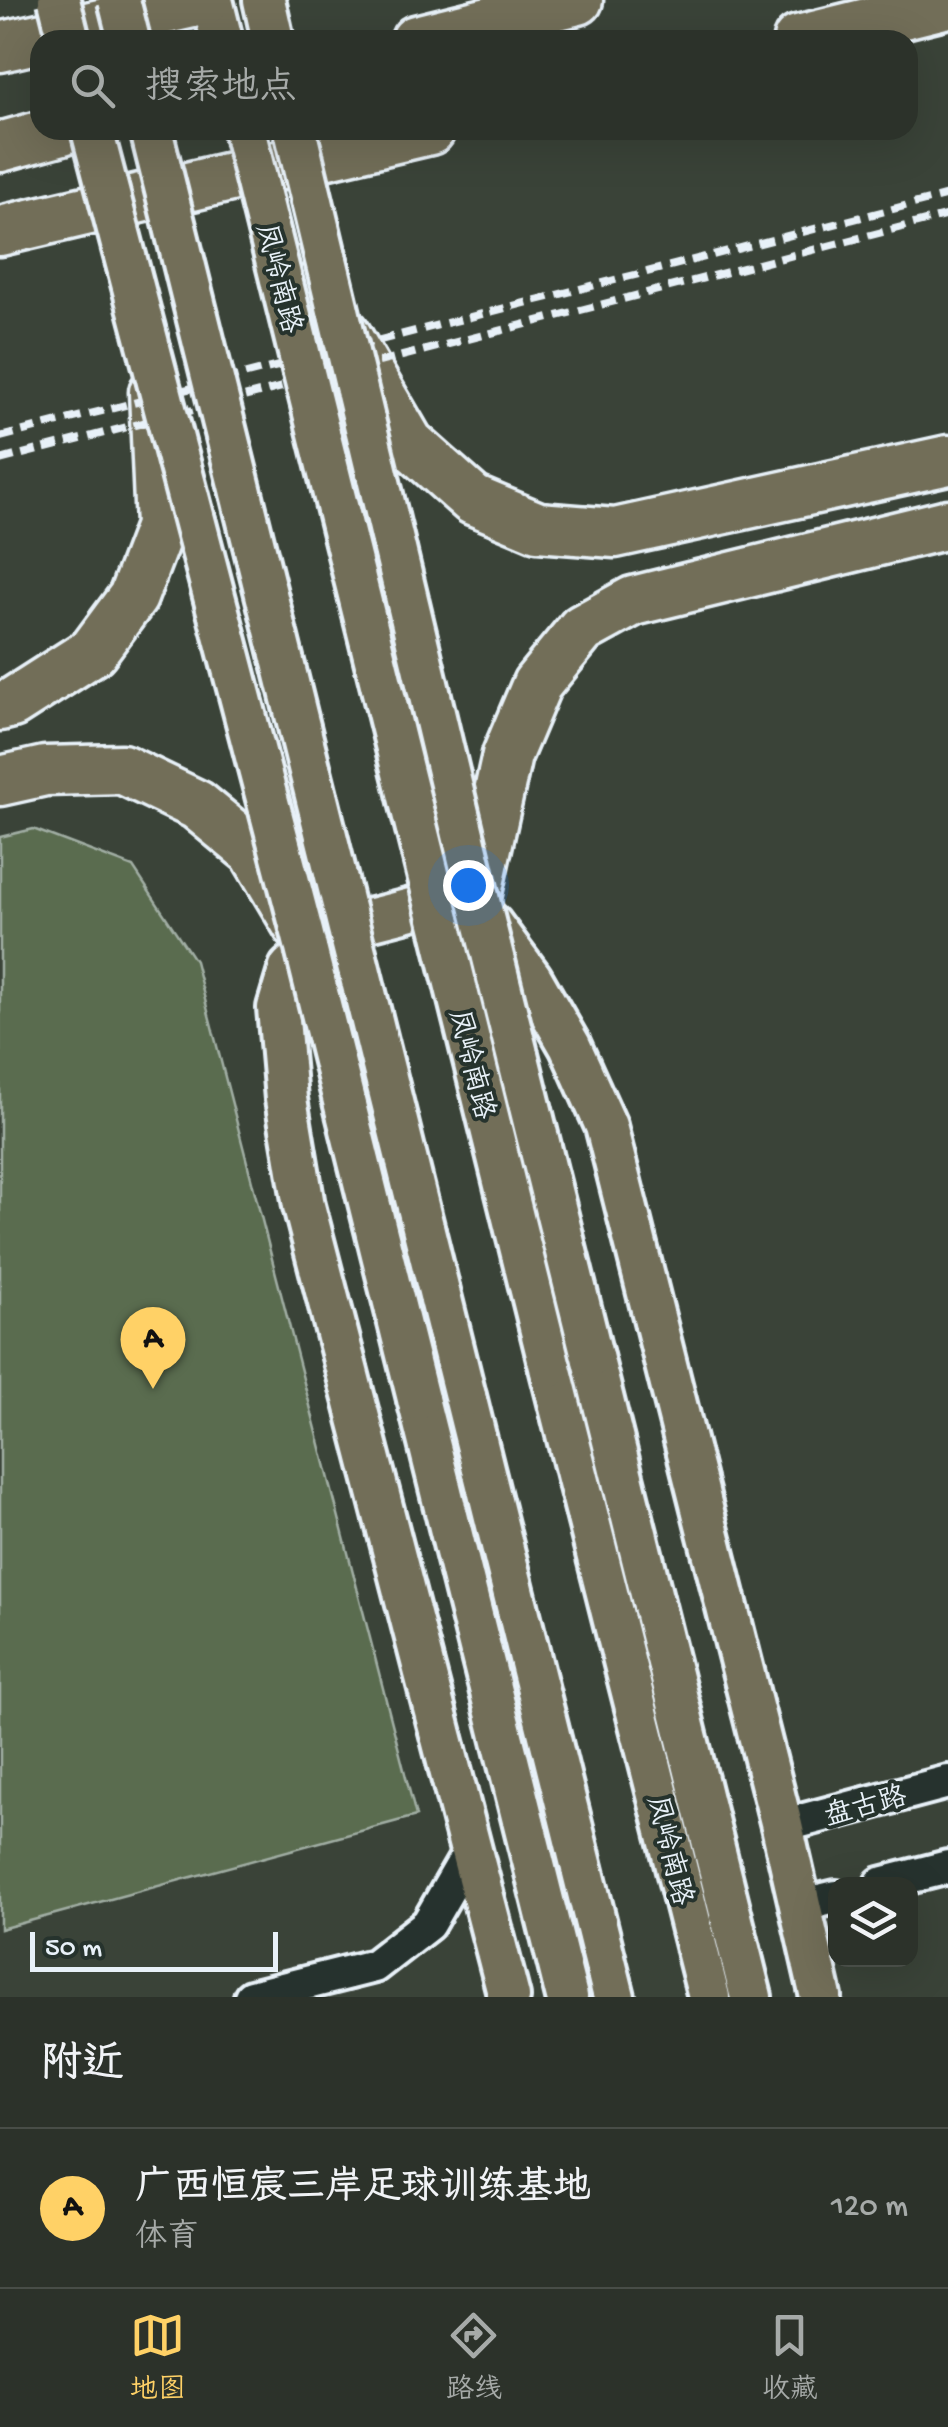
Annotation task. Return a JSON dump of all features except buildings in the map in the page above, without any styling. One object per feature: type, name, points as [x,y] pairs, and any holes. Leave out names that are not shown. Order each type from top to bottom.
[{"type":"highway","points":[[73,30],[204,0]]},
{"type":"highway","points":[[456,30],[578,0]]},
{"type":"highway","points":[[839,30],[948,3]]},
{"type":"highway","points":[[0,231],[390,140]]},
{"type":"highway","points":[[342,328],[409,443],[473,500],[538,527],[615,532],[948,460]]},
{"type":"highway","points":[[0,706],[12,703],[93,652],[134,597],[160,526],[153,373]]},
{"type":"highway","points":[[477,893],[507,755],[537,684],[582,629],[633,601],[948,524]]},
{"type":"highway","points":[[0,781],[45,771],[122,769],[198,805],[254,852],[302,932]]},
{"type":"main road","points":[[59,0],[66,30]]},
{"type":"main road","points":[[119,0],[126,30]]},
{"type":"main road","points":[[212,0],[220,30]]},
{"type":"main road","points":[[264,0],[271,30]]},
{"type":"main road","points":[[95,140],[302,932],[566,1997]]},
{"type":"main road","points":[[153,140],[614,1997]]},
{"type":"main road","name":"凤岭南路","points":[[246,140],[710,1997]]},
{"type":"main road","points":[[297,140],[477,893],[752,1997]]},
{"type":"main road","points":[[508,1997],[304,1206],[286,1099],[278,1008],[290,968],[333,929],[444,900],[491,924],[531,978],[570,1046],[606,1126],[782,1826],[819,1901],[822,1997]]},
{"type":"street","name":"盘古路","points":[[782,1826],[948,1782]]},
{"type":"street","points":[[252,1997],[374,1966],[428,1924],[472,1848]]},
{"type":"street","points":[[909,1877],[948,1867]]},
{"type":"green space","points":[[33,829],[133,867],[195,961],[416,1816],[0,1929],[0,837]]},
{"type":"railway","points":[[0,437],[948,195]]},
{"type":"railway","points":[[0,460],[948,215]]},
{"type":"place","name":"广西恒宸三岸足球训练基地","points":[[153,1389]]}]
